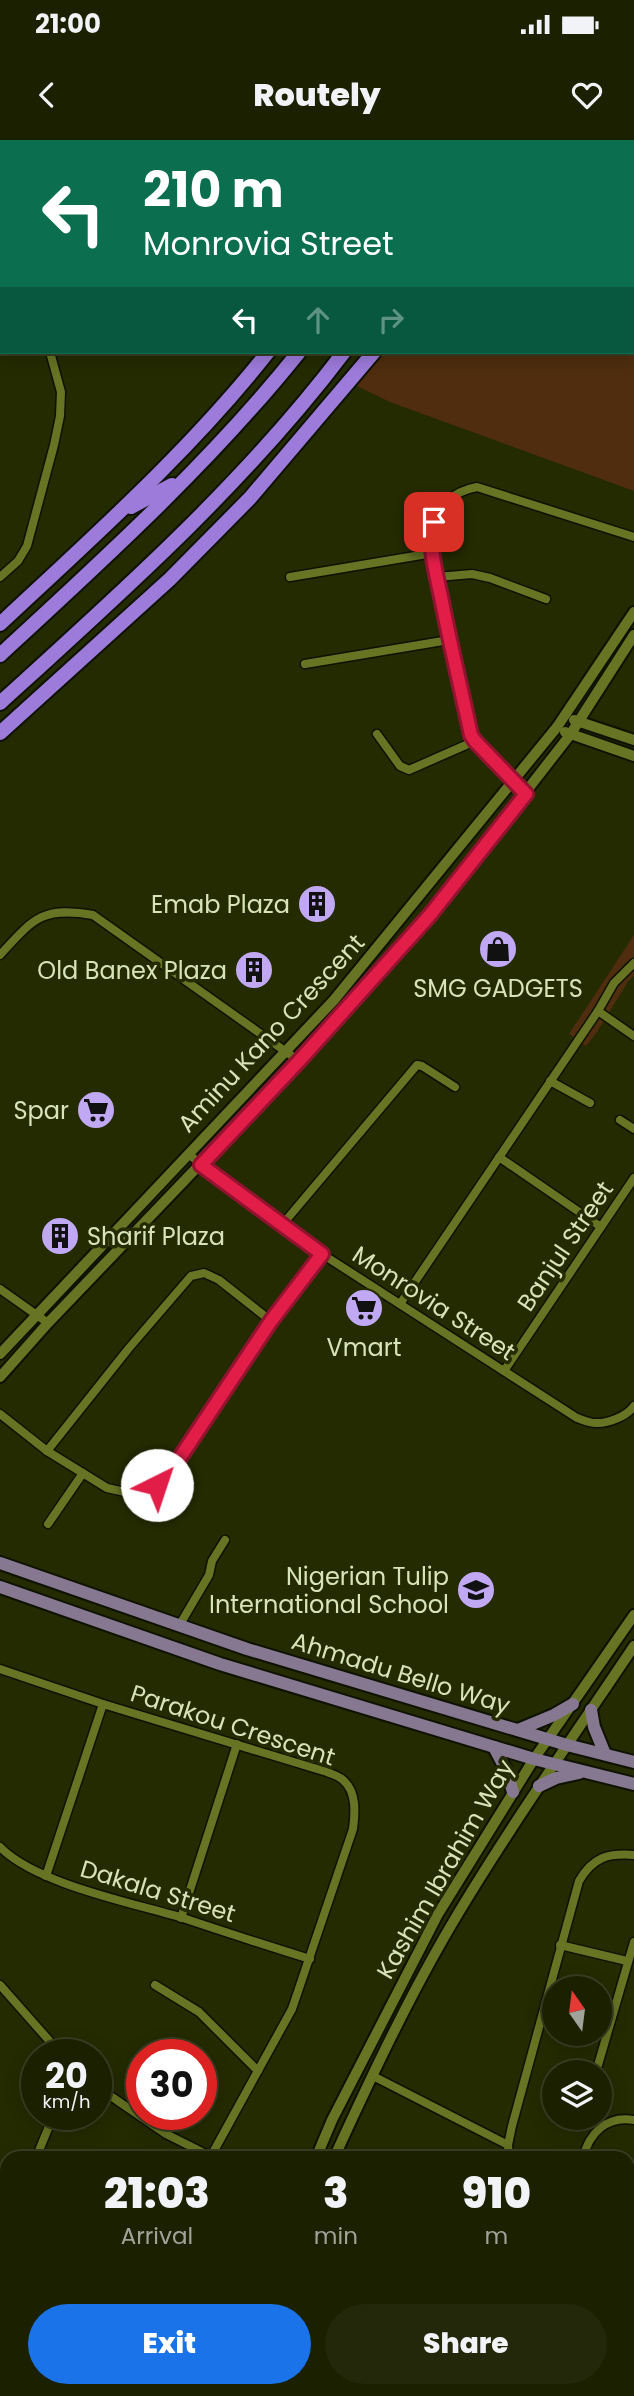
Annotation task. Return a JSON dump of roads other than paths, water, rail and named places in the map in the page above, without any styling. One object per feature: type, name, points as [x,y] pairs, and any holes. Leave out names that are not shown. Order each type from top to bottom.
[{"type":"highway","points":[[0,624],[117,515],[217,413],[266,354]]},
{"type":"highway","points":[[0,655],[188,477],[248,414],[297,354]]},
{"type":"highway","points":[[0,703],[158,559],[246,467],[342,354]]},
{"type":"highway","points":[[0,733],[170,579],[250,499],[372,354]]},
{"type":"highway","points":[[117,515],[188,477]]},
{"type":"main road","name":"Aminu Kano Crescent","points":[[0,1354],[334,1000],[557,727],[634,611]]},
{"type":"main road","name":"Aminu Kano Crescent","points":[[0,1377],[48,1323],[299,1061],[430,915],[570,735],[634,635]]},
{"type":"main road","points":[[565,716],[577,723],[634,740]]},
{"type":"main road","points":[[557,727],[570,735],[634,756]]},
{"type":"main road","name":"Ahmadu Bello Way","points":[[0,1563],[247,1649],[567,1745],[634,1762]]},
{"type":"main road","name":"Ahmadu Bello Way","points":[[0,1587],[220,1664],[534,1759],[634,1784]]},
{"type":"main road","name":"Kashim Ibrahim Way","points":[[319,2151],[332,2120],[438,1914],[534,1759],[634,1615]]},
{"type":"main road","name":"Kashim Ibrahim Way","points":[[337,2151],[373,2076],[459,1913],[553,1764],[634,1646]]},
{"type":"main road","points":[[518,1730],[573,1704]]},
{"type":"main road","points":[[591,1710],[594,1727],[605,1754]]},
{"type":"main road","points":[[494,1747],[506,1769],[513,1792]]},
{"type":"main road","points":[[540,1786],[556,1778],[583,1772]]},
{"type":"street","points":[[0,578],[18,561],[27,546],[54,445],[60,416],[61,392],[51,354]]},
{"type":"street","points":[[526,794],[471,735],[449,640],[433,553],[431,533],[440,508],[460,492],[477,486],[634,537]]},
{"type":"street","points":[[290,577],[433,553]]},
{"type":"street","points":[[437,577],[472,574],[490,578],[546,600]]},
{"type":"street","points":[[305,664],[449,640]]},
{"type":"street","points":[[377,734],[400,766],[409,770],[475,741]]},
{"type":"street","points":[[0,955],[32,922],[43,915],[70,911],[93,915],[299,1061]]},
{"type":"street","points":[[400,1304],[598,1011],[614,983],[634,963]]},
{"type":"street","points":[[598,1011],[634,1035]]},
{"type":"street","points":[[282,1225],[417,1065],[455,1087]]},
{"type":"street","points":[[550,1081],[590,1103]]},
{"type":"street","points":[[620,1120],[634,1129]]},
{"type":"street","name":"Monrovia Street","points":[[188,1154],[322,1254],[577,1418],[595,1423],[613,1420],[633,1410]]},
{"type":"street","points":[[499,1157],[601,1227]]},
{"type":"street","name":"Banjul Street","points":[[504,1371],[634,1178]]},
{"type":"street","points":[[0,1414],[47,1451],[107,1488],[125,1492],[142,1491],[157,1485],[171,1471],[271,1321],[322,1254]]},
{"type":"street","points":[[47,1451],[129,1348],[191,1276],[204,1273],[219,1280],[271,1321]]},
{"type":"street","points":[[0,1289],[48,1323]]},
{"type":"street","points":[[48,1524],[83,1474]]},
{"type":"street","points":[[179,1626],[225,1540]]},
{"type":"street","name":"Parakou Crescent","points":[[0,1669],[103,1704],[327,1772],[343,1780],[352,1794],[355,1812],[353,1829],[292,2009],[213,2151]]},
{"type":"street","points":[[46,1875],[103,1704]]},
{"type":"street","points":[[181,1918],[237,1744]]},
{"type":"street","name":"Dakala Street","points":[[0,1847],[8,1855],[46,1875],[98,1894],[310,1959]]},
{"type":"street","points":[[508,2151],[560,1945],[579,1881],[587,1867],[601,1858],[614,1854],[634,1855]]},
{"type":"street","points":[[599,2060],[634,1942]]},
{"type":"street","points":[[560,1945],[627,1961]]},
{"type":"street","points":[[0,1985],[48,2039]]},
{"type":"street","points":[[155,1985],[209,2020],[258,2071]]},
{"type":"street","points":[[373,2076],[508,2145]]},
{"type":"street","points":[[112,2097],[166,2134],[199,2151]]},
{"type":"street","points":[[585,2151],[587,2143],[598,2129],[611,2121],[634,2120]]},
{"type":"street","points":[[39,2151],[47,2130]]},
{"type":"place","name":"Emab Plaza","points":[[317,904]]},
{"type":"place","name":"SMG GADGETS","points":[[498,949]]},
{"type":"place","name":"Old Banex Plaza","points":[[254,970]]},
{"type":"place","name":"Spar","points":[[96,1110]]},
{"type":"place","name":"Sharif Plaza","points":[[60,1236]]},
{"type":"place","name":"Vmart","points":[[364,1308]]},
{"type":"place","name":"Nigerian Tulip International School","points":[[476,1590]]}]
